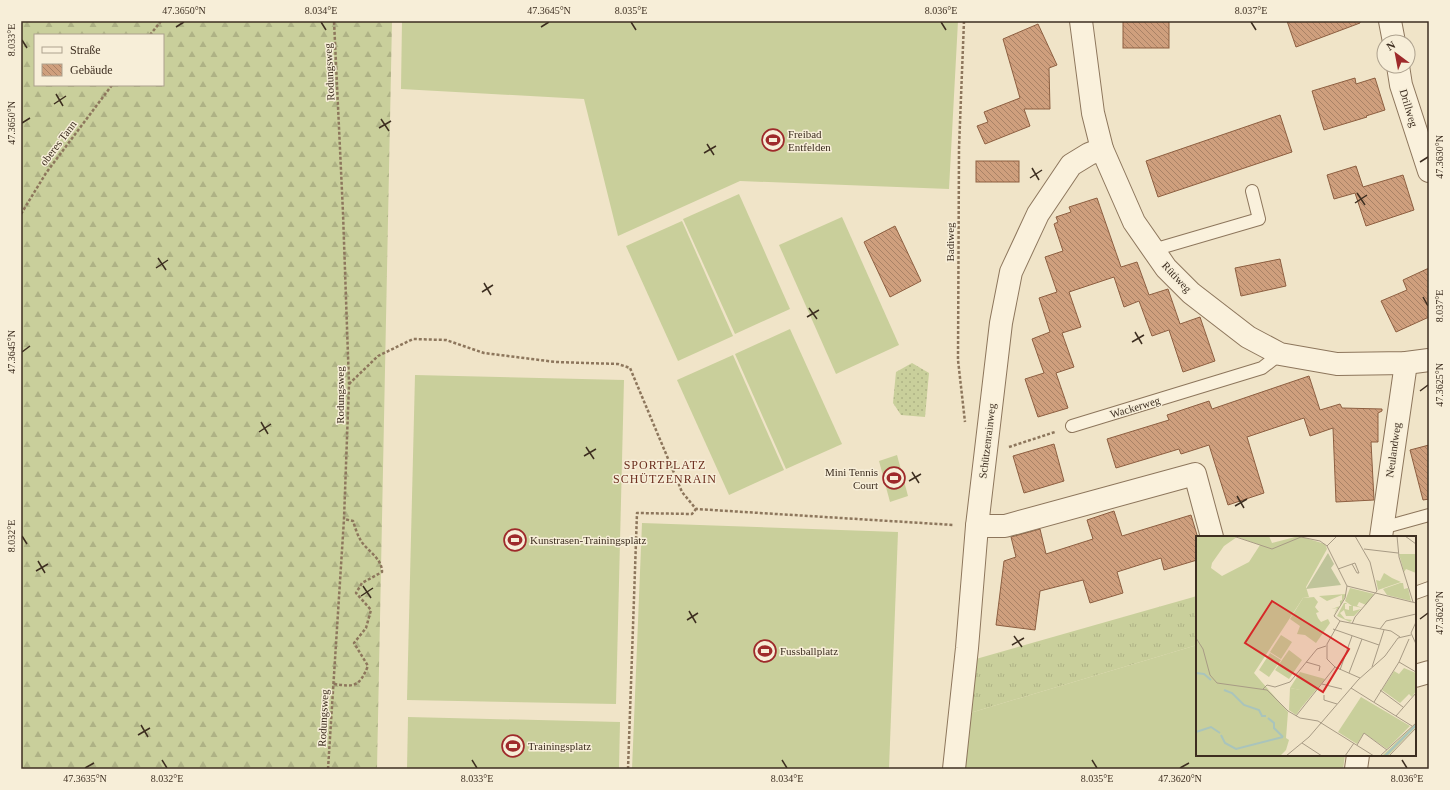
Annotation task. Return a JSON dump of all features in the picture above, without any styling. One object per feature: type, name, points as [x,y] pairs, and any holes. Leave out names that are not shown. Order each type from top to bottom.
[{"type":"street","name":"Rütiweg","points":[[1081,21],[1093,113],[1102,149],[1134,222],[1166,268],[1191,293],[1248,337],[1280,354],[1337,364],[1406,363],[1429,360]]},
{"type":"street","points":[[1390,21],[1392,34]]},
{"type":"street","name":"Drillweg","points":[[1399,74],[1401,85],[1429,171]]},
{"type":"street","name":"Schützenrainweg","points":[[954,769],[967,648],[977,526],[1001,323],[1011,272],[1038,214],[1071,165],[1089,154],[1102,149]]},
{"type":"street","name":"Neulandweg","points":[[1382,532],[1406,363]]},
{"type":"street","points":[[977,526],[1005,526],[1195,474],[1212,536]]},
{"type":"street","points":[[1416,676],[1429,672]]},
{"type":"street","points":[[1356,769],[1358,756]]},
{"type":"lane","points":[[1153,250],[1259,219],[1252,191]]},
{"type":"lane","name":"Wackerweg","points":[[1072,426],[1262,368],[1280,354]]},
{"type":"lane","points":[[1382,532],[1429,515]]},
{"type":"lane","points":[[1416,593],[1429,588]]},
{"type":"path","points":[[151,34],[161,21]]},
{"type":"path","name":"Rodungsweg","points":[[328,769],[344,519],[348,384],[343,206],[334,21]]},
{"type":"path","name":"Badiweg","points":[[964,21],[959,148],[958,360],[965,423]]},
{"type":"path","name":"oberes Tann","points":[[21,214],[46,173],[111,86]]},
{"type":"path","points":[[348,384],[378,356],[413,339],[446,340],[484,353],[556,362],[618,364],[630,368],[682,492],[696,509],[977,526]]},
{"type":"path","points":[[986,454],[1072,426]]},
{"type":"path","points":[[628,769],[637,512],[692,514],[696,509]]},
{"type":"path","points":[[334,684],[354,686],[359,683],[368,666],[354,643],[366,628],[371,610],[356,593],[362,583],[382,572],[382,567],[376,557],[360,540],[353,521],[344,519]]},
{"type":"green space","points":[[21,21],[392,21],[377,769],[21,769]]},
{"type":"green space","name":"Freibad Entfelden","points":[[402,21],[958,21],[949,189],[740,181],[618,236],[584,99],[401,89]]},
{"type":"green space","points":[[739,194],[790,309],[735,334],[683,219]]},
{"type":"green space","points":[[842,217],[899,345],[836,374],[779,245]]},
{"type":"green space","points":[[682,221],[733,336],[678,361],[626,246]]},
{"type":"green space","points":[[790,329],[842,444],[786,469],[735,354]]},
{"type":"green space","points":[[733,355],[784,470],[729,495],[677,380]]},
{"type":"green space","points":[[912,363],[929,373],[925,417],[901,415],[893,403],[896,372]]},
{"type":"green space","name":"Kunstrasen-Trainingsplatz","points":[[415,375],[624,380],[616,704],[407,700]]},
{"type":"green space","name":"Mini Tennis Court","points":[[897,455],[908,496],[890,502],[879,461]]},
{"type":"green space","name":"Fussballplatz","points":[[642,523],[898,532],[889,769],[632,769]]},
{"type":"green space","points":[[1196,596],[1196,645],[970,713],[976,659]]},
{"type":"green space","points":[[1196,645],[1196,756],[1345,756],[1343,769],[964,769],[970,713]]},
{"type":"green space","name":"Trainingsplatz","points":[[408,717],[620,722],[619,769],[407,769]]},
{"type":"building","points":[[1123,21],[1169,21],[1169,48],[1123,48]]},
{"type":"building","points":[[1287,21],[1360,21],[1360,23],[1296,47]]},
{"type":"building","points":[[1038,24],[1057,65],[1049,68],[1050,109],[1024,109],[1030,126],[985,144],[977,126],[988,122],[984,112],[1020,98],[1003,39]]},
{"type":"building","points":[[1355,78],[1356,84],[1375,78],[1385,110],[1324,130],[1312,91]]},
{"type":"building","points":[[1280,115],[1292,152],[1158,197],[1146,161]]},
{"type":"building","points":[[976,161],[1019,161],[1019,182],[976,182]]},
{"type":"building","points":[[1356,166],[1363,187],[1403,175],[1414,210],[1366,226],[1355,193],[1334,199],[1327,175]]},
{"type":"building","points":[[1097,198],[1121,267],[1137,262],[1149,295],[1168,289],[1180,324],[1200,317],[1215,361],[1183,372],[1169,330],[1152,336],[1139,301],[1124,307],[1114,277],[1069,292],[1081,327],[1062,333],[1074,367],[1056,373],[1068,408],[1038,417],[1025,379],[1044,373],[1032,339],[1050,332],[1039,298],[1057,292],[1045,257],[1063,251],[1054,224],[1058,222],[1056,217],[1071,212],[1069,207]]},
{"type":"building","points":[[895,226],[921,281],[890,297],[864,242]]},
{"type":"building","points":[[1280,259],[1286,286],[1241,296],[1235,268]]},
{"type":"building","points":[[1429,268],[1429,317],[1396,332],[1381,301],[1407,290],[1403,280]]},
{"type":"building","points":[[1309,376],[1320,410],[1340,404],[1342,408],[1382,409],[1382,411],[1378,413],[1378,442],[1371,442],[1374,500],[1336,502],[1333,428],[1310,436],[1304,418],[1247,437],[1264,493],[1228,505],[1209,445],[1181,454],[1179,449],[1116,468],[1107,439],[1169,420],[1167,415],[1209,401],[1212,409]]},
{"type":"building","points":[[1054,444],[1064,481],[1024,493],[1013,456]]},
{"type":"building","points":[[1429,445],[1429,499],[1423,500],[1410,450]]},
{"type":"building","points":[[1114,511],[1122,536],[1191,515],[1197,535],[1196,560],[1164,570],[1161,558],[1117,572],[1123,593],[1090,603],[1083,580],[1040,591],[1035,630],[996,625],[1004,561],[1016,557],[1011,537],[1040,529],[1046,554],[1093,539],[1087,520]]},
{"type":"place","name":"Freibad Entfelden","points":[[773,140]]},
{"type":"place","name":"Mini Tennis Court","points":[[894,478]]},
{"type":"place","name":"Kunstrasen-Trainingsplatz","points":[[515,540]]},
{"type":"place","name":"Fussballplatz","points":[[765,651]]},
{"type":"place","name":"Trainingsplatz","points":[[513,746]]},
{"type":"district","name":"SPORTPLATZ SCHÜTZENRAIN","points":[[665,472]]}]
